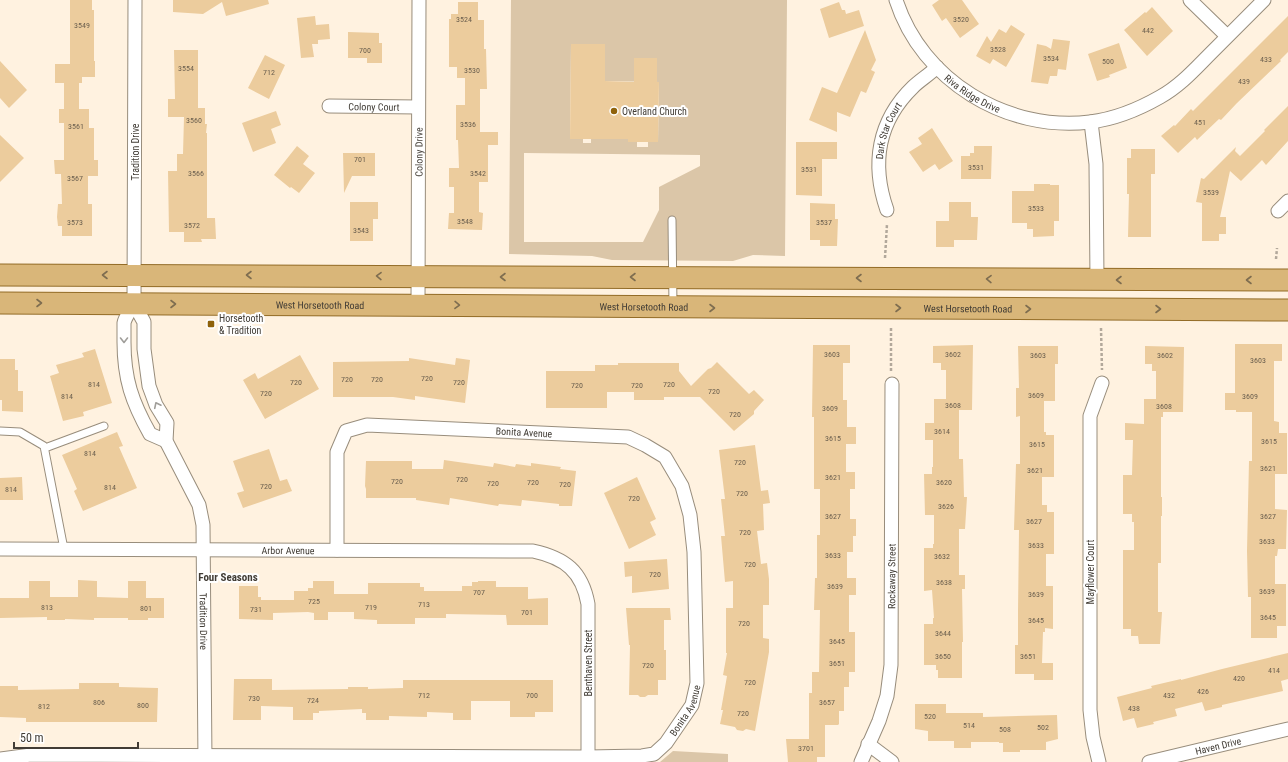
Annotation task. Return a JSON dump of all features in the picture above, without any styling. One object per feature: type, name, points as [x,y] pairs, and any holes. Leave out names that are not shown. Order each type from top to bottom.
[{"type":"main road","points":[[0,274],[1288,280]]},
{"type":"main road","name":"West Horsetooth Road","points":[[0,303],[673,308],[1288,310]]},
{"type":"street","name":"Tradition Drive","points":[[135,0],[135,275],[134,304],[124,322],[126,369],[130,392],[139,414],[150,434],[166,441]]},
{"type":"street","name":"Colony Drive","points":[[418,305],[419,0]]},
{"type":"street","name":"Riva Ridge Drive","points":[[896,0],[899,10],[912,35],[926,56],[958,86],[976,99],[999,110],[1019,117],[1047,122],[1091,122],[1107,119],[1134,110],[1162,96],[1184,80],[1264,0]]},
{"type":"street","points":[[1190,0],[1227,36]]},
{"type":"street","name":"Dark Star Court","points":[[887,210],[881,194],[878,175],[879,152],[883,134],[898,103],[913,86],[932,73],[937,67]]},
{"type":"street","name":"Colony Court","points":[[329,106],[418,107]]},
{"type":"street","points":[[1091,122],[1096,164],[1097,280]]},
{"type":"street","points":[[1278,211],[1288,201]]},
{"type":"street","name":"Tradition Drive","points":[[134,304],[144,322],[144,349],[149,386],[156,405],[167,423],[166,441],[199,505],[203,525],[205,759]]},
{"type":"street","name":"Mayflower Court","points":[[1099,762],[1093,737],[1090,710],[1090,416],[1102,383]]},
{"type":"street","name":"Rockaway Street","points":[[861,762],[879,721],[885,702],[890,665],[892,384]]},
{"type":"street","name":"Bonita Avenue","points":[[0,759],[32,755],[205,759],[588,760],[642,756],[654,754],[666,743],[692,705],[697,683],[694,552],[690,515],[682,486],[665,457],[628,437],[367,425],[346,431],[336,452],[337,550]]},
{"type":"street","name":"Arbor Avenue","points":[[0,549],[533,551],[548,554],[559,559],[571,569]]},
{"type":"street","name":"Benthaven Street","points":[[571,569],[581,581],[586,592],[588,604],[588,760]]},
{"type":"street","name":"Haven Drive","points":[[1149,762],[1288,729]]},
{"type":"street","points":[[868,744],[892,762]]},
{"type":"lane","points":[[672,220],[673,308]]},
{"type":"lane","points":[[45,448],[104,426]]},
{"type":"lane","points":[[0,431],[20,432],[44,446],[64,549]]},
{"type":"path","points":[[886,239],[886,258]]},
{"type":"path","points":[[1276,259],[1277,248]]},
{"type":"path","points":[[891,328],[890,355],[892,384]]},
{"type":"path","points":[[1101,328],[1102,383]]},
{"type":"shaded area","points":[[511,0],[787,0],[785,256],[753,255],[733,261],[612,260],[592,256],[509,254]],"holes":[[[571,44],[604,44],[605,81],[659,82],[658,142],[648,142],[648,147],[637,147],[637,142],[628,142],[628,139],[591,139],[591,143],[583,143],[583,139],[570,139]],[[635,58],[657,58],[657,70],[635,70]],[[524,153],[700,155],[700,166],[659,187],[659,210],[643,242],[524,242]]]},
{"type":"shaded area","points":[[673,751],[728,754],[728,762],[660,762]]},
{"type":"building","points":[[70,0],[92,0],[92,10],[94,10],[95,77],[82,77],[82,83],[79,83],[79,109],[89,109],[89,128],[94,128],[94,160],[98,160],[98,176],[88,176],[88,204],[92,204],[92,236],[62,236],[62,226],[58,226],[57,217],[58,204],[62,204],[61,174],[55,174],[54,160],[64,160],[64,123],[59,123],[59,109],[64,109],[64,83],[55,83],[55,64],[70,64]]},
{"type":"building","points":[[173,0],[268,0],[269,4],[226,16],[222,2],[203,14],[173,12]]},
{"type":"building","points":[[939,0],[962,0],[979,24],[960,38],[946,18],[942,21],[932,5]]},
{"type":"building","points":[[458,2],[478,2],[478,20],[484,20],[484,49],[486,49],[487,89],[480,89],[480,132],[498,132],[498,145],[488,145],[488,182],[479,182],[479,212],[483,213],[482,230],[448,229],[449,213],[454,213],[454,187],[449,187],[449,168],[459,168],[458,140],[456,140],[456,105],[465,105],[465,78],[457,78],[457,67],[449,67],[449,19],[451,19],[451,14],[458,14]]},
{"type":"building","points":[[839,2],[842,10],[845,10],[846,14],[859,10],[864,26],[829,38],[820,9]]},
{"type":"building","points":[[1152,7],[1173,31],[1147,56],[1124,30]]},
{"type":"building","points":[[315,16],[316,25],[329,24],[330,39],[318,40],[318,44],[312,44],[314,57],[301,58],[297,18]]},
{"type":"building","points":[[1288,16],[1288,52],[1280,60],[1281,61],[1221,120],[1219,119],[1197,140],[1195,137],[1178,153],[1161,136],[1174,125],[1175,126],[1191,109],[1193,111]]},
{"type":"building","points":[[1011,25],[1025,34],[1006,67],[993,59],[990,64],[976,56],[987,36],[991,42],[999,29],[1006,33]]},
{"type":"building","points":[[865,30],[876,60],[871,70],[875,72],[866,93],[861,91],[850,117],[837,112],[837,132],[809,120],[822,87],[837,93]]},
{"type":"building","points":[[348,32],[379,33],[379,43],[382,43],[382,63],[367,63],[367,58],[348,58]]},
{"type":"building","points":[[1053,39],[1070,41],[1066,70],[1058,69],[1057,76],[1050,76],[1048,84],[1031,82],[1037,44],[1051,49]]},
{"type":"building","points":[[1119,43],[1127,68],[1109,75],[1110,77],[1097,81],[1088,54]]},
{"type":"building","name":"Overland Church","points":[[571,44],[605,44],[605,81],[634,82],[634,58],[657,58],[657,82],[659,82],[658,142],[628,142],[628,139],[570,139]]},
{"type":"building","points":[[174,50],[198,50],[198,108],[205,108],[205,124],[207,124],[207,218],[215,218],[216,239],[201,239],[202,242],[184,242],[184,232],[169,232],[168,171],[177,171],[177,154],[183,154],[184,117],[168,117],[168,99],[175,99]]},
{"type":"building","points":[[265,55],[285,65],[269,99],[248,88]]},
{"type":"building","points":[[0,61],[27,90],[9,108],[0,98]]},
{"type":"building","points":[[1288,106],[1288,141],[1266,165],[1262,160],[1241,181],[1230,171],[1220,217],[1226,217],[1226,234],[1219,234],[1219,241],[1202,241],[1202,203],[1196,202],[1201,178],[1204,179],[1236,147],[1235,151],[1240,156]]},
{"type":"building","points":[[276,111],[281,125],[271,129],[276,143],[253,152],[242,123]]},
{"type":"building","points":[[932,128],[953,161],[939,170],[935,164],[923,172],[909,152],[922,144],[918,138]]},
{"type":"building","points":[[0,135],[24,158],[0,182]]},
{"type":"building","points":[[796,142],[837,142],[837,159],[822,159],[822,196],[796,195]]},
{"type":"building","points":[[297,146],[309,156],[303,164],[315,173],[299,193],[291,187],[290,188],[274,175]]},
{"type":"building","points":[[974,146],[992,146],[991,179],[961,179],[961,156],[970,156],[970,153],[974,153]]},
{"type":"building","points":[[1131,149],[1155,149],[1155,174],[1151,174],[1151,237],[1128,237],[1129,194],[1127,194],[1127,158],[1131,158]]},
{"type":"building","points":[[343,153],[375,153],[375,176],[352,176],[344,193]]},
{"type":"building","points":[[1034,184],[1059,185],[1059,221],[1054,221],[1054,236],[1033,237],[1033,229],[1027,229],[1027,223],[1012,223],[1012,191],[1034,191]]},
{"type":"building","points":[[350,202],[378,202],[378,219],[373,219],[373,241],[350,241]]},
{"type":"building","points":[[949,202],[971,202],[971,217],[978,217],[977,240],[954,240],[954,247],[936,247],[936,221],[949,221]]},
{"type":"building","points":[[810,203],[835,204],[835,219],[838,219],[837,246],[820,246],[820,240],[810,240]]},
{"type":"building","points":[[1235,344],[1282,344],[1282,361],[1274,361],[1274,421],[1279,422],[1279,433],[1287,433],[1287,474],[1275,474],[1275,509],[1287,510],[1286,549],[1278,549],[1277,556],[1275,556],[1275,584],[1286,584],[1286,626],[1277,626],[1277,638],[1251,638],[1251,597],[1248,597],[1247,551],[1249,461],[1252,461],[1252,412],[1225,410],[1225,393],[1235,393]]},
{"type":"building","points":[[813,345],[850,345],[850,363],[843,363],[843,400],[847,400],[847,427],[856,427],[856,444],[846,444],[846,472],[855,472],[855,489],[850,489],[850,519],[856,519],[856,536],[853,536],[853,552],[847,552],[847,578],[856,578],[856,595],[849,595],[849,632],[855,632],[855,672],[849,672],[849,687],[844,687],[844,711],[839,711],[839,724],[825,725],[825,757],[817,757],[817,762],[788,762],[786,739],[809,739],[809,693],[812,693],[812,672],[819,672],[820,610],[814,610],[815,578],[817,578],[817,535],[820,535],[820,489],[814,489],[814,417],[812,417]]},
{"type":"building","points":[[973,345],[972,410],[959,410],[959,459],[963,459],[964,497],[967,497],[965,529],[959,529],[959,575],[965,575],[965,589],[962,589],[962,678],[938,678],[938,670],[936,670],[936,665],[924,665],[924,624],[933,624],[934,618],[932,590],[924,591],[924,548],[933,548],[934,544],[934,515],[925,515],[924,474],[932,474],[933,440],[925,440],[925,423],[934,423],[934,399],[946,399],[946,370],[941,370],[941,363],[933,363],[933,346]]},
{"type":"building","points":[[1018,346],[1058,346],[1058,364],[1055,364],[1055,401],[1044,401],[1044,432],[1046,432],[1046,435],[1054,435],[1054,477],[1042,477],[1042,505],[1047,505],[1047,512],[1054,512],[1054,554],[1046,554],[1046,586],[1053,586],[1053,629],[1045,628],[1045,632],[1043,632],[1042,663],[1053,663],[1053,680],[1034,680],[1034,674],[1015,674],[1015,645],[1018,645],[1019,530],[1014,530],[1016,464],[1020,464],[1020,416],[1016,417],[1016,388],[1019,388]]},
{"type":"building","points":[[1145,346],[1184,347],[1183,412],[1163,412],[1163,417],[1161,417],[1162,516],[1161,563],[1158,563],[1158,612],[1162,612],[1160,644],[1139,644],[1138,636],[1131,636],[1131,629],[1123,629],[1123,550],[1134,550],[1134,522],[1132,522],[1132,514],[1123,514],[1123,475],[1132,475],[1133,440],[1125,440],[1125,423],[1144,424],[1144,399],[1156,399],[1156,371],[1152,371],[1152,364],[1145,364]]},
{"type":"building","points":[[95,349],[112,403],[83,412],[84,416],[63,421],[50,376],[59,373],[56,365],[84,357],[82,353]]},
{"type":"building","points":[[300,355],[319,389],[265,419],[243,380],[255,373],[258,379]]},
{"type":"building","points":[[409,358],[455,365],[456,358],[470,360],[465,403],[415,396],[415,400],[393,397],[333,397],[333,362],[409,361]]},
{"type":"building","points":[[0,359],[15,359],[15,370],[18,370],[18,391],[23,391],[23,412],[2,411],[2,400],[0,400]]},
{"type":"building","points":[[717,362],[749,394],[754,390],[764,400],[754,411],[754,414],[734,431],[700,397],[664,397],[664,400],[634,400],[634,392],[607,392],[607,408],[546,408],[546,371],[595,371],[595,365],[618,365],[618,363],[679,363],[679,371],[691,386]]},
{"type":"building","points":[[117,432],[123,446],[119,447],[137,488],[83,511],[74,491],[77,489],[62,455]]},
{"type":"building","points":[[755,445],[761,491],[768,490],[770,503],[763,504],[764,530],[757,531],[761,564],[767,563],[769,579],[769,605],[763,605],[763,638],[769,639],[769,652],[755,731],[746,729],[743,731],[737,730],[735,727],[720,724],[727,676],[723,675],[727,653],[726,608],[733,608],[733,581],[725,582],[721,536],[725,536],[721,499],[725,499],[719,450]]},
{"type":"building","points":[[269,449],[280,481],[287,479],[292,491],[243,508],[237,493],[244,491],[233,461]]},
{"type":"building","points":[[444,460],[493,467],[494,463],[515,467],[516,464],[531,466],[531,463],[561,467],[560,469],[576,471],[572,506],[559,506],[559,504],[522,500],[521,506],[499,504],[498,506],[450,498],[449,505],[416,500],[416,498],[366,498],[366,461],[412,461],[412,469],[443,469]]},
{"type":"building","points":[[22,477],[23,500],[0,500],[0,478]]},
{"type":"building","points":[[637,477],[656,519],[650,522],[656,535],[629,549],[604,493]]},
{"type":"building","points":[[667,559],[669,589],[632,593],[632,576],[625,577],[624,562]]},
{"type":"building","points":[[78,580],[97,581],[97,597],[128,598],[128,581],[146,581],[146,598],[164,598],[164,618],[148,618],[148,620],[128,620],[128,618],[94,618],[94,620],[47,620],[47,617],[0,618],[0,598],[29,598],[29,581],[50,581],[50,597],[78,597]]},
{"type":"building","points":[[313,581],[334,581],[334,594],[368,594],[368,583],[420,583],[420,587],[424,587],[424,591],[462,591],[462,586],[472,586],[472,582],[496,581],[496,587],[528,587],[528,599],[548,598],[548,625],[507,625],[506,615],[446,614],[446,618],[415,618],[415,624],[377,624],[377,620],[354,619],[354,612],[328,612],[328,620],[314,620],[314,613],[308,612],[273,613],[273,620],[239,619],[239,586],[258,586],[258,597],[261,597],[261,600],[294,600],[294,591],[308,591],[308,588],[313,588]]},
{"type":"building","points":[[626,608],[670,608],[671,620],[664,620],[666,680],[658,680],[658,695],[640,697],[638,695],[629,695],[630,645]]},
{"type":"building","points":[[1288,653],[1288,679],[1281,681],[1283,691],[1222,705],[1222,707],[1205,711],[1202,702],[1175,709],[1177,716],[1137,728],[1134,718],[1123,721],[1117,697],[1152,688],[1151,686]]},
{"type":"building","points":[[234,679],[272,679],[272,690],[348,689],[348,687],[368,687],[368,689],[403,688],[403,680],[553,680],[553,712],[535,712],[535,717],[510,717],[510,701],[471,701],[471,720],[453,720],[453,713],[427,712],[427,717],[389,716],[389,720],[366,720],[366,713],[362,713],[362,709],[319,711],[319,713],[313,713],[313,720],[293,720],[293,707],[261,706],[261,720],[233,720]]},
{"type":"building","points":[[79,683],[119,683],[119,687],[158,688],[157,722],[26,722],[26,718],[0,717],[0,686],[18,686],[18,690],[79,689]]},
{"type":"building","points":[[915,704],[946,704],[946,713],[983,713],[983,717],[1057,715],[1058,739],[1046,742],[1046,750],[1020,750],[1020,752],[1003,752],[1003,743],[999,742],[971,742],[971,748],[954,748],[954,741],[928,741],[928,731],[915,729]]},
{"type":"place","name":"Overland Church","points":[[614,111]]},
{"type":"place","name":"Horsetooth & Tradition","points":[[211,324]]},
{"type":"district","name":"Four Seasons","points":[[228,577]]}]
